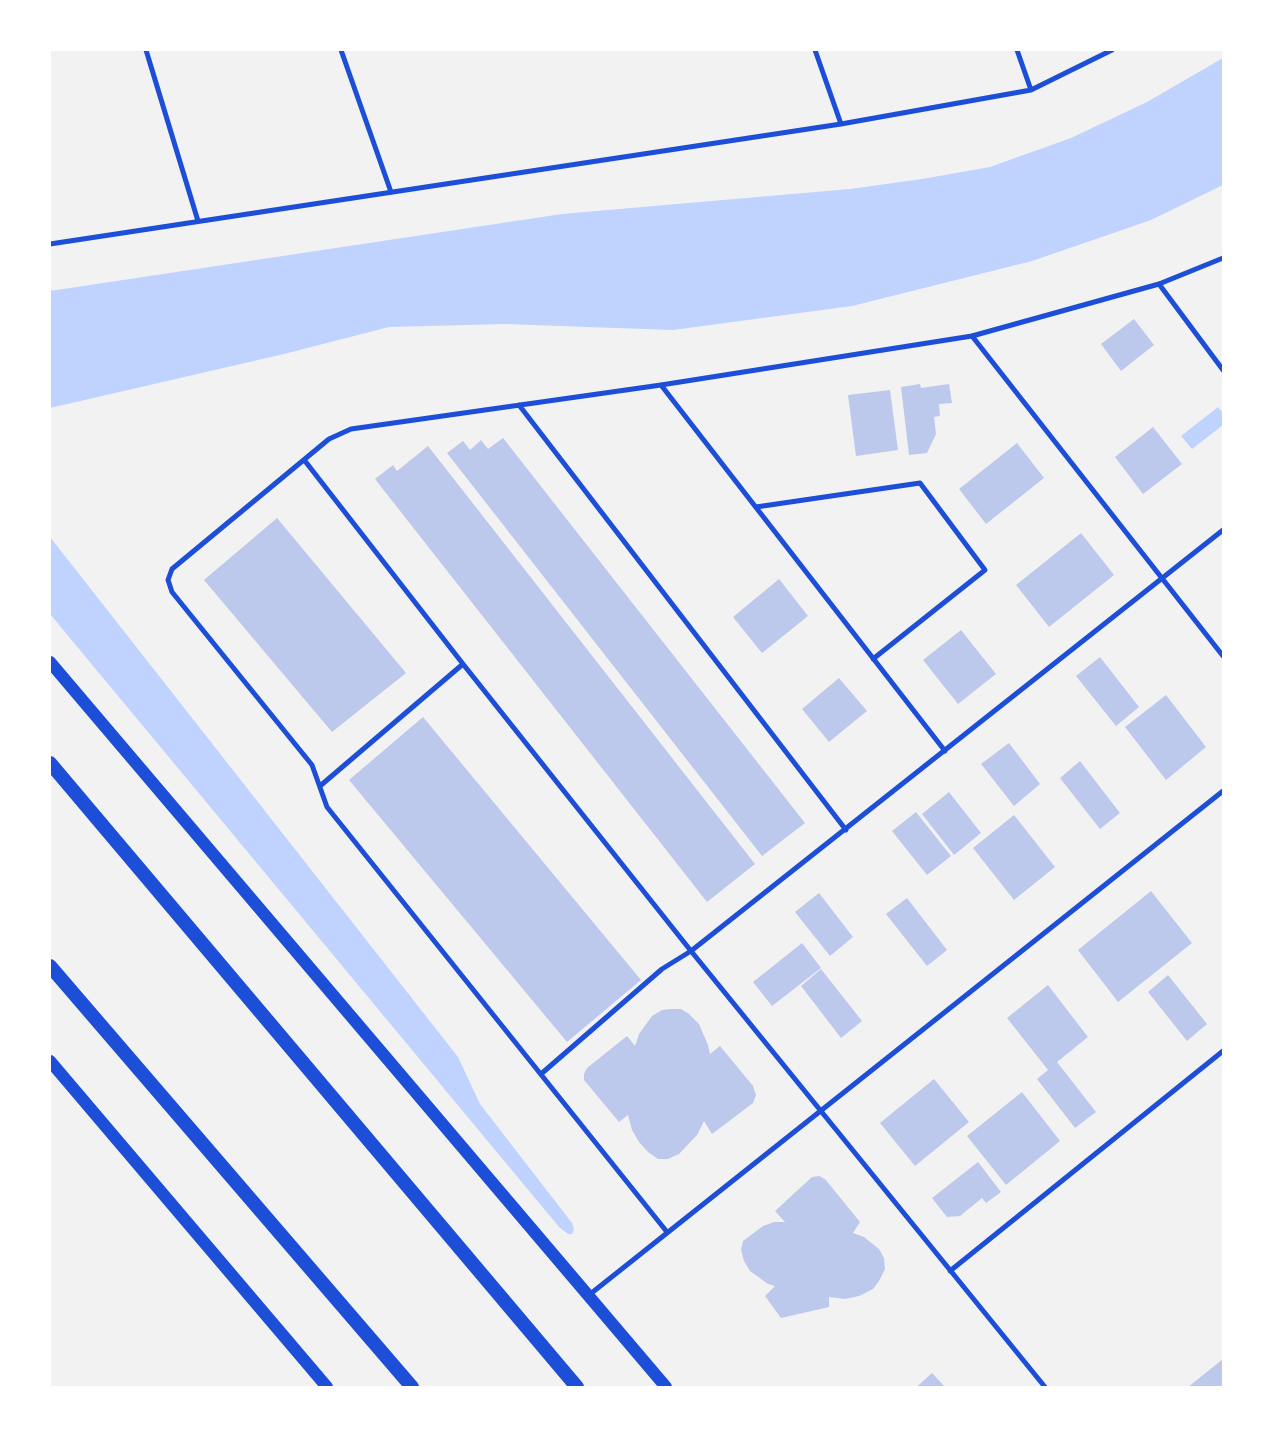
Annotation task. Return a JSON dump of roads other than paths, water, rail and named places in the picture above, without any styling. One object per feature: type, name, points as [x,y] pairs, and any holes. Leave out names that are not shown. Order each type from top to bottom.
[{"type":"highway","points":[[50,762],[577,1387]]},
{"type":"highway","points":[[50,966],[412,1387]]},
{"type":"main road","points":[[50,662],[666,1387]]},
{"type":"main road","points":[[50,1061],[327,1387]]},
{"type":"street","points":[[146,50],[154,71],[198,221]]},
{"type":"street","points":[[341,50],[391,192]]},
{"type":"street","points":[[816,50],[841,124]]},
{"type":"street","points":[[1017,50],[1031,90]]},
{"type":"street","points":[[50,244],[841,124],[1031,90],[1112,50]]},
{"type":"street","points":[[667,1232],[327,808],[312,765],[172,592],[168,580],[172,569],[329,439],[351,429],[661,385],[972,336],[1159,284],[1223,258]]},
{"type":"street","points":[[1159,284],[1223,370]]},
{"type":"street","points":[[972,336],[1223,656]]},
{"type":"street","points":[[661,385],[945,751]]},
{"type":"street","points":[[520,405],[846,830]]},
{"type":"street","points":[[305,460],[463,664],[691,951],[1045,1387]]},
{"type":"street","points":[[756,507],[920,483],[986,570],[873,659]]},
{"type":"street","points":[[541,1074],[662,969],[691,951],[846,830],[1223,530]]},
{"type":"street","points":[[320,786],[463,664]]},
{"type":"street","points":[[589,1295],[1223,790]]},
{"type":"street","points":[[950,1271],[1223,1051]]},
{"type":"water","points":[[1223,58],[1223,185],[1151,220],[1032,261],[852,306],[673,330],[504,324],[389,327],[284,354],[50,408],[50,291],[562,214],[850,189],[990,167],[1071,138],[1147,102]]},
{"type":"water","points":[[1218,407],[1223,413],[1223,425],[1192,449],[1181,436]]},
{"type":"water","points":[[50,537],[458,1057],[480,1104],[572,1223],[574,1230],[572,1234],[568,1234],[559,1227],[50,614]]}]
